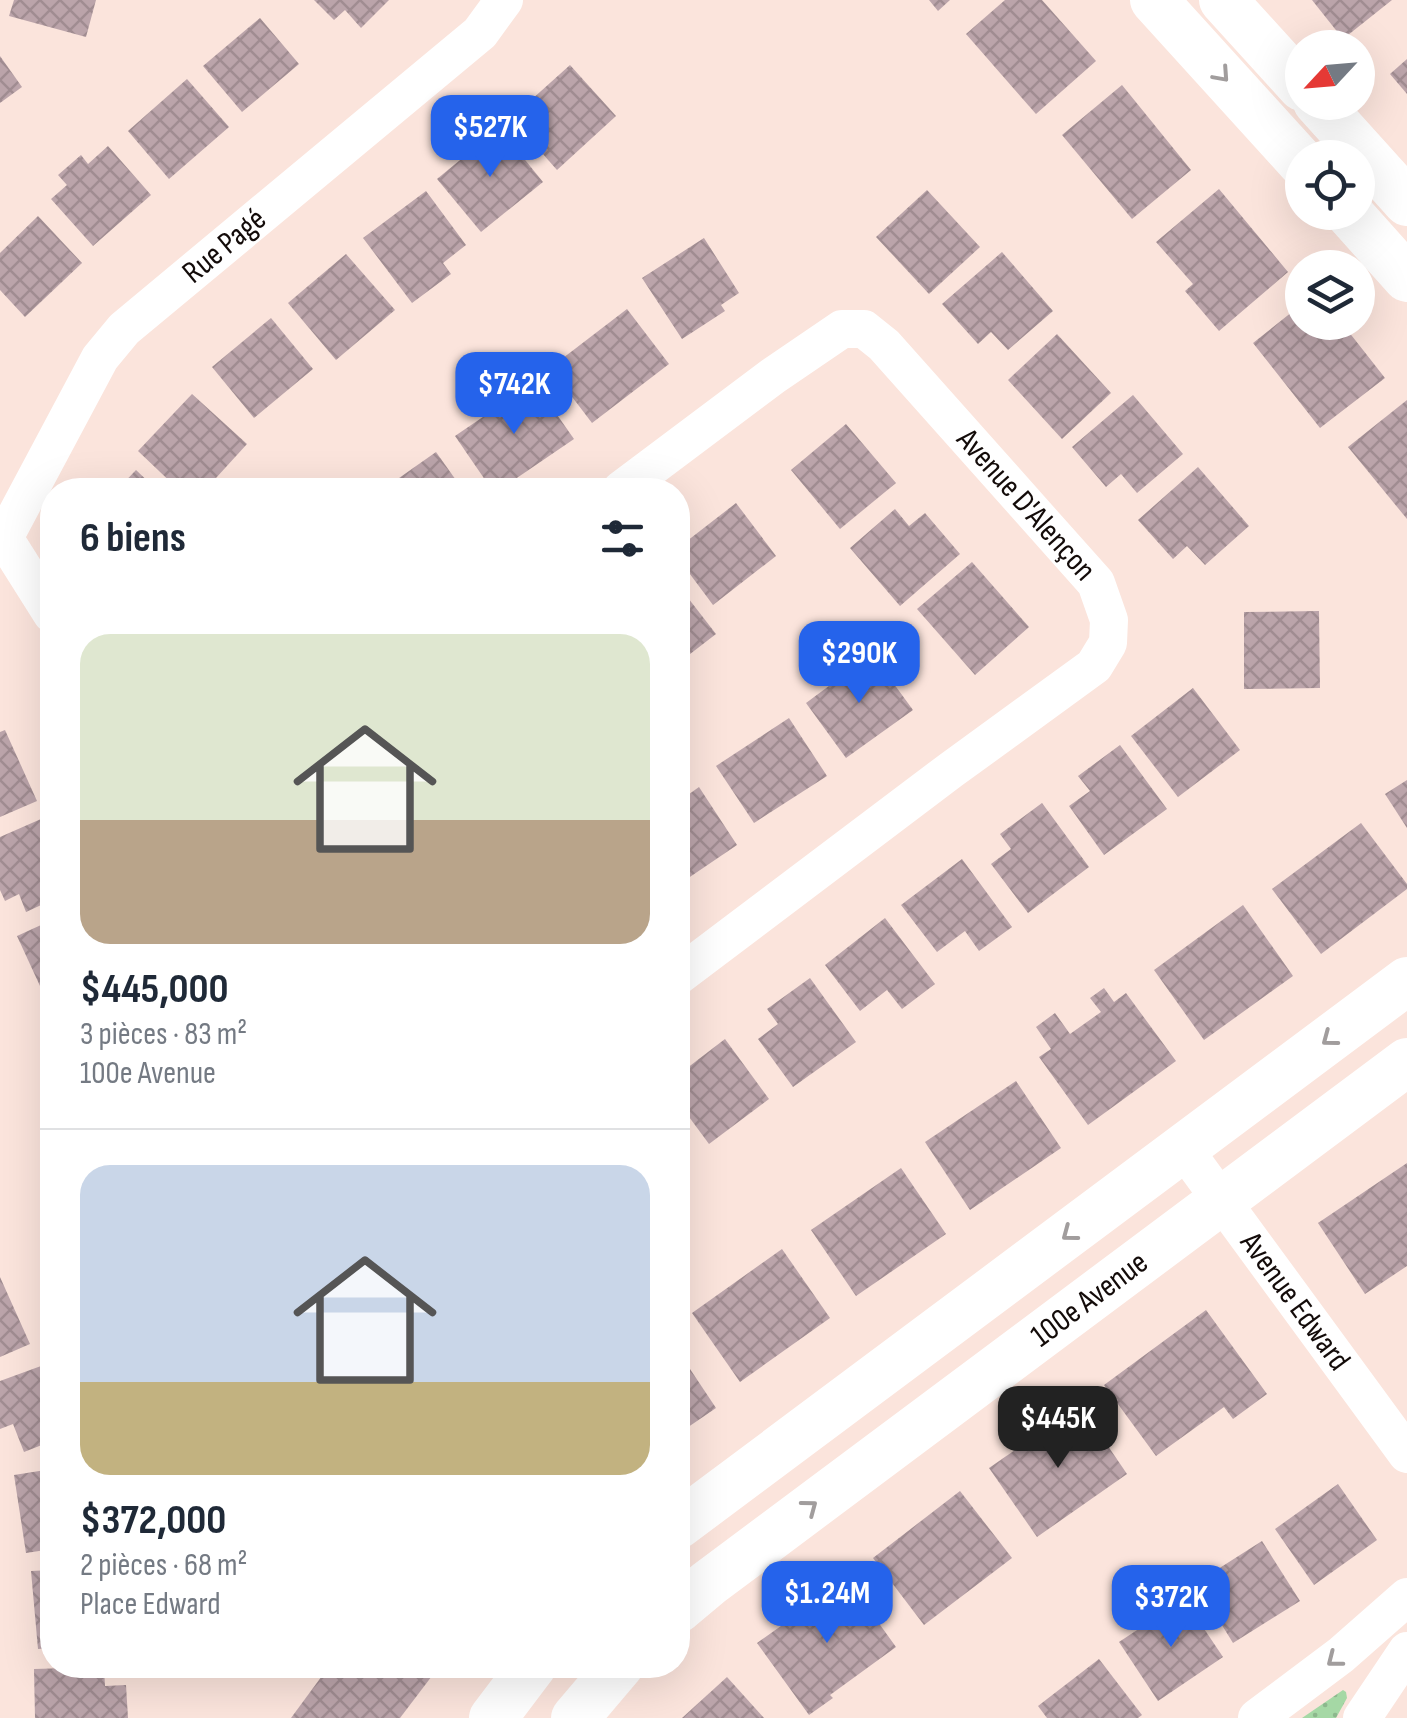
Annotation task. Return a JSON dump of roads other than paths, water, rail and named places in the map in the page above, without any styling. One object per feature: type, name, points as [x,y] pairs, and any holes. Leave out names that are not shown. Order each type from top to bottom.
[{"type":"street","name":"Rue Pagé","points":[[2,537],[100,358],[124,329],[480,33],[504,0]]},
{"type":"street","points":[[1223,0],[1285,68]]},
{"type":"street","points":[[1157,1],[1285,144]]},
{"type":"street","points":[[1332,120],[1407,202]]},
{"type":"street","points":[[1364,230],[1407,278]]},
{"type":"street","name":"Avenue D'Alençon","points":[[637,478],[842,329],[864,329],[884,344],[1096,583],[1110,620],[1108,643],[1094,666],[690,967]]},
{"type":"street","points":[[2,537],[40,596]]},
{"type":"street","name":"100e Avenue","points":[[690,1517],[1407,980]]},
{"type":"street","name":"100e Avenue","points":[[690,1599],[1407,1062]]},
{"type":"street","name":"Avenue Edward","points":[[1183,1148],[1407,1454]]},
{"type":"street","points":[[1257,1718],[1341,1655],[1407,1597]]},
{"type":"street","points":[[1362,1718],[1407,1651]]},
{"type":"street","points":[[493,1718],[523,1678]]},
{"type":"street","points":[[575,1718],[609,1678]]}]
